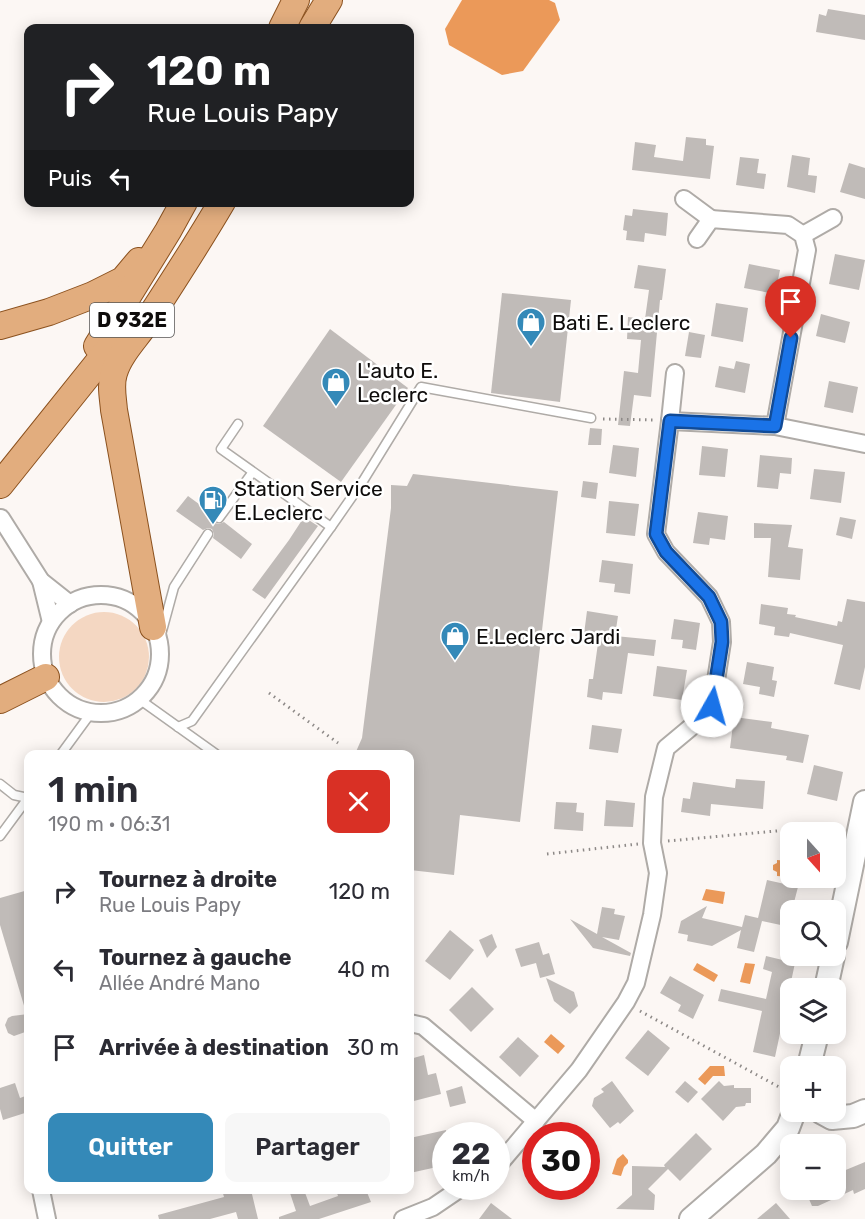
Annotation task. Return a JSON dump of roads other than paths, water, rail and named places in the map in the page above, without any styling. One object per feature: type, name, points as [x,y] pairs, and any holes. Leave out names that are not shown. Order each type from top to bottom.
[{"type":"main road","points":[[284,24],[296,0]]},
{"type":"main road","points":[[314,24],[329,0]]},
{"type":"main road","points":[[0,326],[49,312],[116,284],[134,268],[173,207]]},
{"type":"main road","name":"D 932E","points":[[43,432],[181,207]]},
{"type":"main road","name":"D 932E","points":[[0,485],[139,311],[208,207]]},
{"type":"main road","points":[[156,634],[114,410],[112,381],[121,358],[195,248],[219,207]]},
{"type":"main road","points":[[0,700],[46,677]]},
{"type":"street","points":[[684,199],[711,219],[788,225],[803,235],[807,250],[775,426]]},
{"type":"street","points":[[803,235],[833,218]]},
{"type":"street","points":[[697,239],[711,219]]},
{"type":"street","points":[[510,1151],[579,1070],[626,1002],[636,983],[652,915],[658,873],[652,843],[654,797],[666,748],[712,706],[722,642],[721,622],[709,597],[666,552],[656,534],[675,373]]},
{"type":"street","points":[[670,421],[775,426],[865,444]]},
{"type":"street","points":[[1,518],[41,581],[51,622]]},
{"type":"street","points":[[41,581],[70,604]]},
{"type":"street","points":[[101,595],[117,597],[132,603],[144,613],[156,634],[160,658],[157,673],[150,687],[139,699],[117,711],[91,713],[72,706],[57,694],[46,677],[42,663],[42,649],[51,622],[70,604],[85,597],[101,595]]},
{"type":"street","points":[[845,900],[863,812]]},
{"type":"street","points":[[414,1024],[423,1026],[536,1121]]},
{"type":"street","points":[[846,1117],[865,1111]]},
{"type":"street","points":[[691,1219],[766,1154],[788,1128],[790,1122]]},
{"type":"street","points":[[41,1194],[47,1219]]},
{"type":"street","points":[[404,1219],[427,1215],[433,1207],[443,1200]]},
{"type":"lane","points":[[178,727],[192,721],[363,481],[422,387],[591,418]]},
{"type":"lane","points":[[238,424],[221,449],[331,527]]},
{"type":"lane","points":[[219,518],[252,473]]},
{"type":"lane","points":[[156,634],[174,587],[208,534]]},
{"type":"lane","points":[[139,699],[210,750]]},
{"type":"lane","points":[[64,750],[91,713]]},
{"type":"lane","points":[[0,784],[14,795],[24,797]]},
{"type":"lane","points":[[2,831],[24,803]]},
{"type":"place","name":"Bati E. Leclerc","points":[[531,348]]},
{"type":"place","name":"L'auto E. Leclerc","points":[[336,408]]},
{"type":"place","name":"Station Service E.Leclerc","points":[[213,526]]},
{"type":"place","name":"E.Leclerc Jardi","points":[[455,662]]}]
